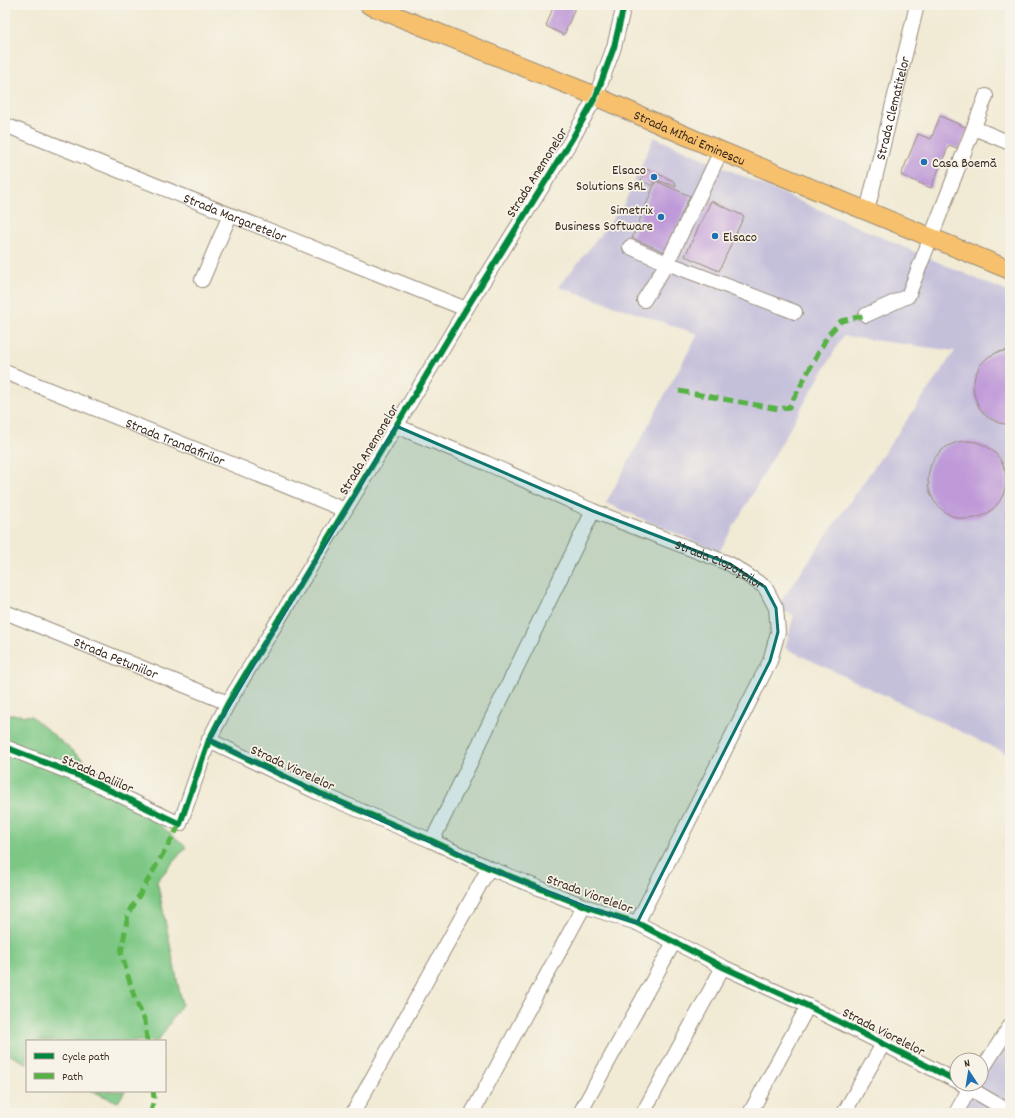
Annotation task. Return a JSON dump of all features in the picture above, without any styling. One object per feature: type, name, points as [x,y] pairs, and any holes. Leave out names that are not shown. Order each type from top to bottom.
[{"type":"main road","name":"Strada MIhai Eminescu","points":[[369,5],[596,96],[721,151],[1010,270]]},
{"type":"street","name":"Strada Anemonelor","points":[[180,824],[209,740],[228,704],[466,309],[572,139],[596,96],[614,47],[624,5]]},
{"type":"street","name":"Strada Clematitelor","points":[[867,211],[917,5]]},
{"type":"street","points":[[866,315],[908,296],[986,96]]},
{"type":"street","name":"Strada Margaretelor","points":[[5,125],[466,309]]},
{"type":"street","points":[[974,128],[1010,143]]},
{"type":"street","points":[[644,300],[667,263],[721,151]]},
{"type":"street","points":[[202,280],[230,215]]},
{"type":"street","points":[[630,247],[667,263],[794,312]]},
{"type":"street","name":"Strada Trandafirilor","points":[[5,372],[345,510]]},
{"type":"street","name":"Strada Clopoțeilor","points":[[396,426],[486,463],[593,511],[649,534],[730,564],[765,588],[776,608],[778,632],[770,661],[637,923]]},
{"type":"street","points":[[432,841],[593,511]]},
{"type":"street","name":"Strada Petuniilor","points":[[5,612],[228,704]]},
{"type":"street","name":"Strada Viorelelor","points":[[209,740],[319,793],[432,841],[489,868],[584,906],[637,923],[723,967],[808,1006],[949,1077]]},
{"type":"street","name":"Strada Daliilor","points":[[5,747],[82,777],[180,824]]},
{"type":"street","points":[[353,1113],[489,868]]},
{"type":"street","name":"Strada Viorelelor","points":[[472,1113],[584,906]]},
{"type":"street","points":[[580,1113],[674,942]]},
{"type":"street","points":[[643,1113],[723,967]]},
{"type":"street","points":[[750,1113],[808,1006]]},
{"type":"street","points":[[989,1059],[1010,1026]]},
{"type":"street","name":"Strada Viorelelor","points":[[844,1113],[884,1044]]},
{"type":"street","points":[[956,1113],[965,1092]]},
{"type":"street","points":[[979,1092],[1010,1112]]},
{"type":"highlighted area","points":[[396,426],[593,511],[730,564],[765,587],[776,608],[778,632],[770,661],[637,923],[584,906],[489,868],[319,793],[209,740]]},
{"type":"shaded area","points":[[654,137],[1010,293],[1010,755],[785,648],[794,615],[776,608],[955,351],[843,336],[719,552],[606,503],[698,334],[559,287],[623,206]]},
{"type":"shaded area","points":[[1010,1033],[1010,1113],[956,1113],[970,1092],[989,1092],[989,1064]]},
{"type":"green space","points":[[5,714],[31,716],[186,847],[157,881],[182,1004],[159,1040],[26,1040],[26,1063],[5,1052]]},
{"type":"green space","points":[[93,1092],[124,1092],[118,1102]]},
{"type":"building","points":[[554,5],[576,5],[564,35],[546,26]]},
{"type":"building","name":"Casa Boemă","points":[[940,116],[968,128],[960,149],[949,145],[931,188],[901,175],[918,134],[931,139]]},
{"type":"building","name":"Elsaco Solutions SRL","points":[[646,169],[672,180],[676,184],[676,187],[655,179],[652,186],[641,180]]},
{"type":"building","name":"Simetrix Business Software","points":[[656,181],[690,196],[665,252],[632,238]]},
{"type":"building","name":"Elsaco","points":[[711,201],[744,216],[719,271],[685,256]]},
{"type":"building","points":[[1010,350],[1010,425],[999,423],[987,417],[980,409],[975,398],[973,387],[975,376],[980,365],[988,357],[998,352]]},
{"type":"building","points":[[967,441],[982,444],[994,453],[1003,465],[1006,480],[1003,495],[994,507],[982,516],[967,519],[952,516],[940,507],[931,495],[928,480],[931,465],[940,453],[952,444]]},
{"type":"building","points":[[1010,497],[1010,529],[1009,529],[1006,515]]},
{"type":"marked path","points":[[679,391],[779,409],[789,407],[828,335],[841,321],[866,315]]},
{"type":"marked path","points":[[147,1040],[145,1021],[135,999],[121,953],[128,915],[180,824]]},
{"type":"marked path","points":[[151,1113],[154,1097],[153,1092]]},
{"type":"cycle path","points":[[5,747],[82,777],[180,824],[209,740],[228,703],[466,309],[572,139],[596,96],[614,47],[624,5]]},
{"type":"cycle path","points":[[209,740],[319,793],[432,841],[489,868],[584,906],[637,923],[723,967],[808,1006],[949,1077]]},
{"type":"place","name":"Casa Boemă","points":[[924,162]]},
{"type":"place","name":"Elsaco Solutions SRL","points":[[654,177]]},
{"type":"place","name":"Simetrix Business Software","points":[[661,217]]},
{"type":"place","name":"Elsaco","points":[[715,236]]}]
